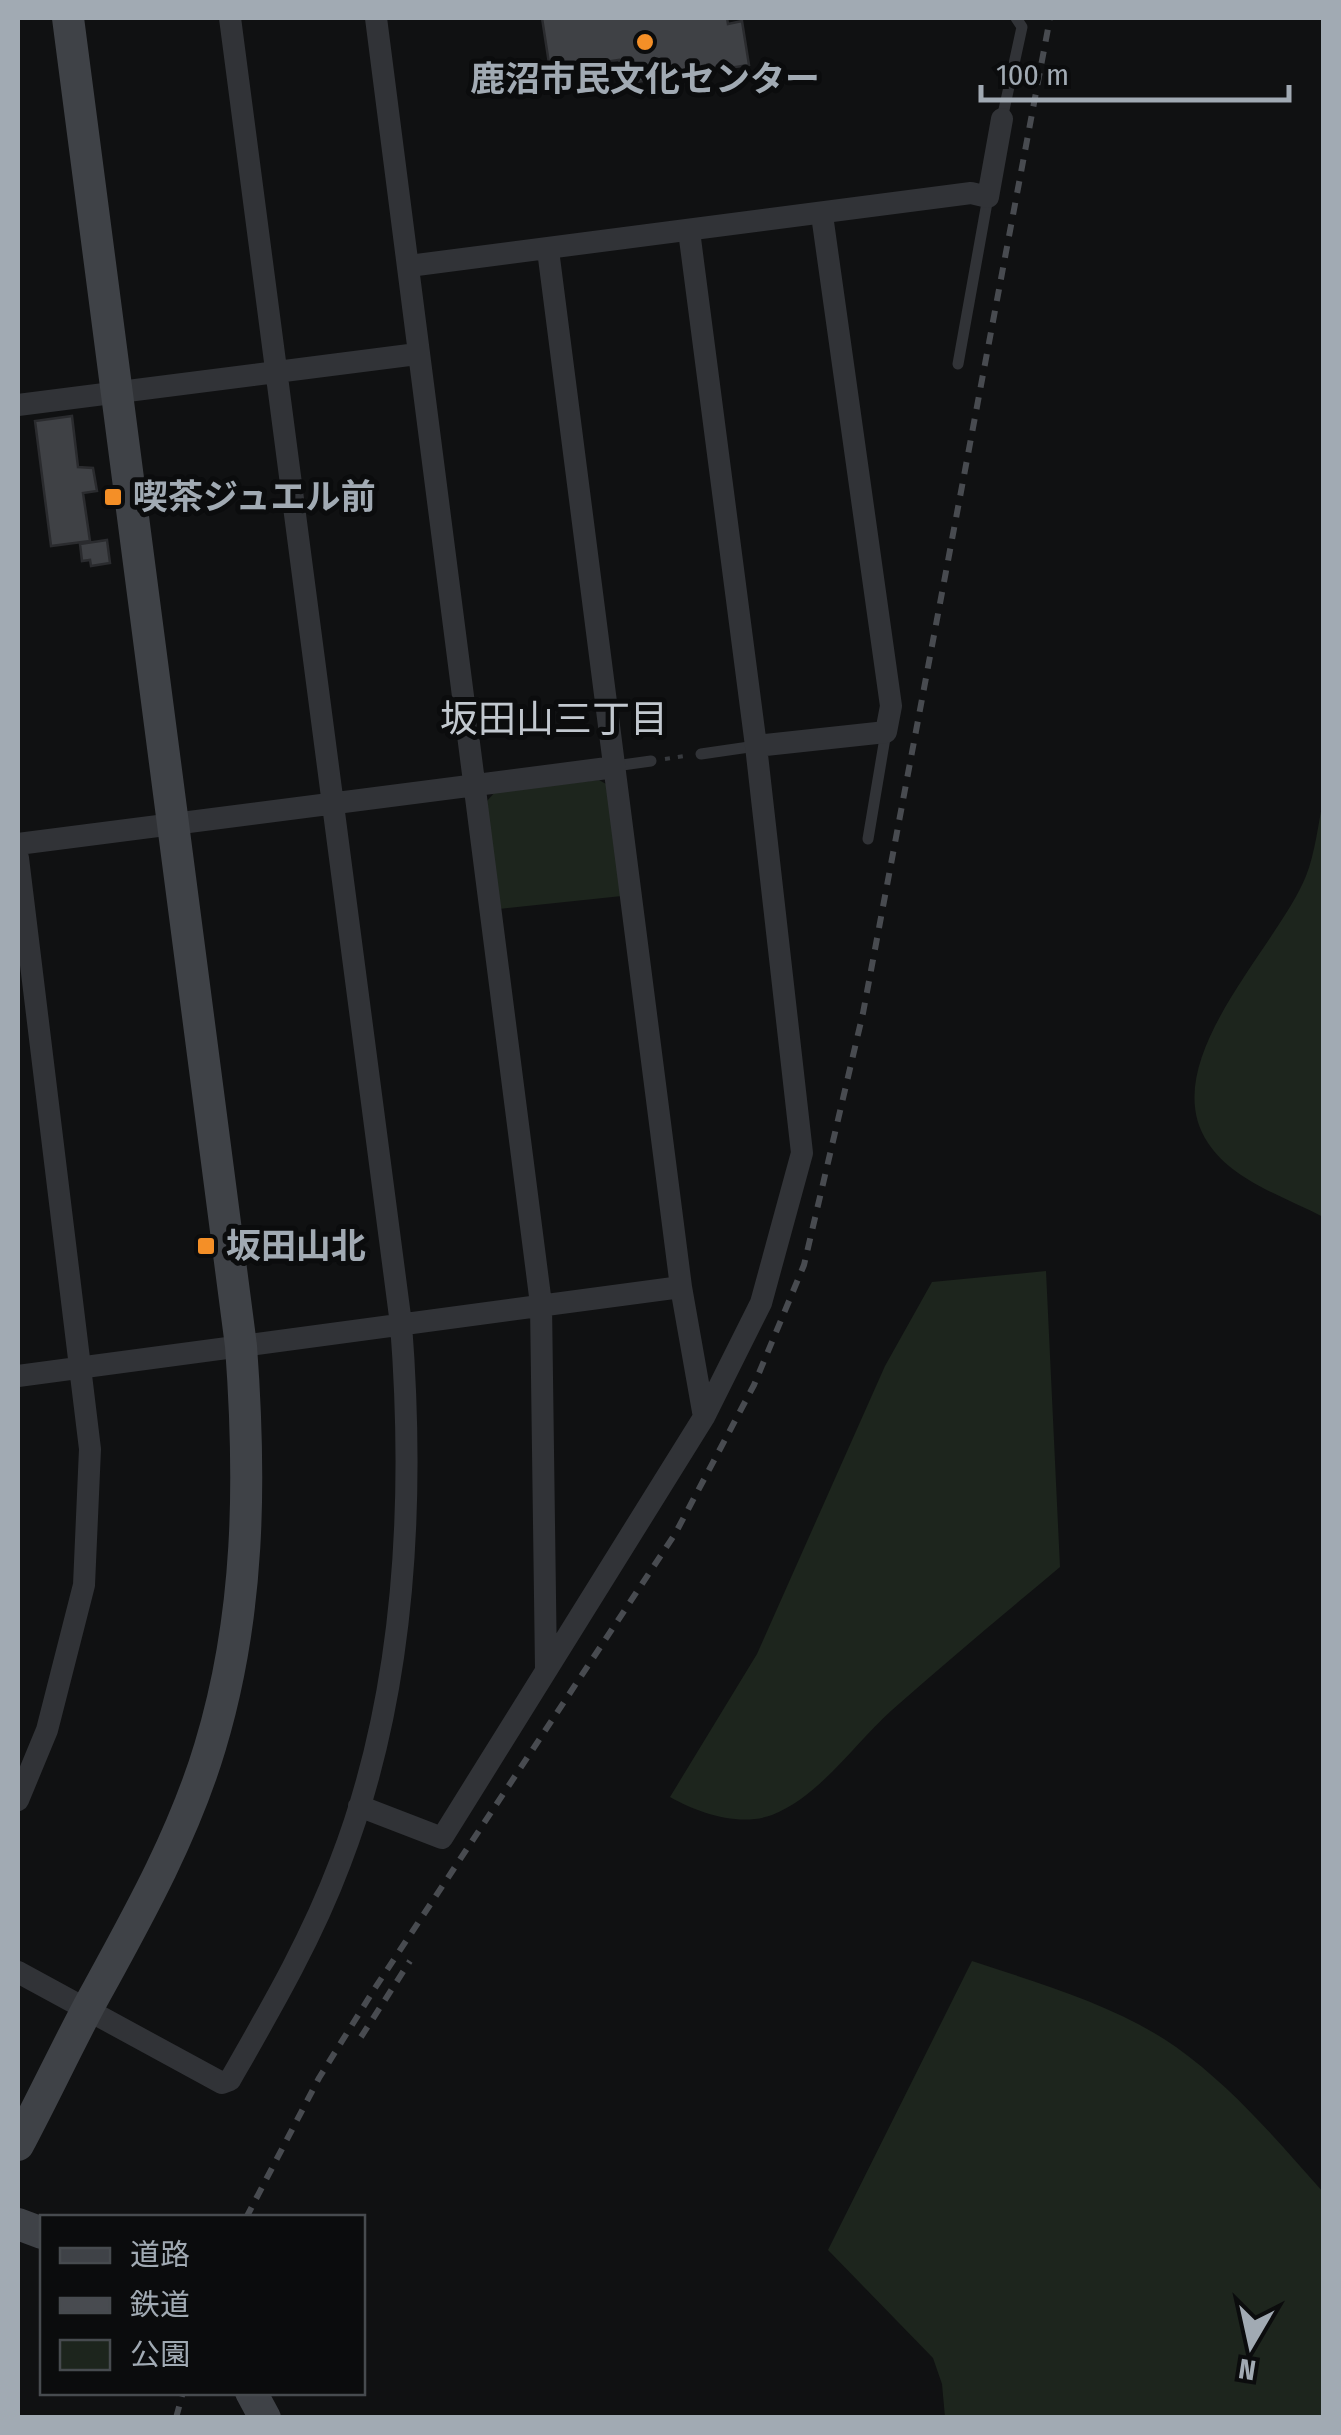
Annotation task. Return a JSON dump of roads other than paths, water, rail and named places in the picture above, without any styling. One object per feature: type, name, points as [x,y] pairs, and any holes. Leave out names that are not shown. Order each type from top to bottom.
[{"type":"street","points":[[22,2128],[180,1829],[210,1747],[222,1696],[242,1590],[248,1524],[241,1346],[68,18]]},
{"type":"street","points":[[18,1972],[222,2083],[230,2080],[315,1923],[360,1806],[389,1679],[404,1572],[407,1413],[401,1324],[230,18]]},
{"type":"street","points":[[376,18],[541,1304],[546,1669]]},
{"type":"street","points":[[410,266],[971,193],[988,196],[1002,119]]},
{"type":"street","points":[[756,746],[886,732],[891,706],[822,215]]},
{"type":"street","points":[[360,1806],[442,1838],[704,1417],[761,1303],[802,1153],[756,746],[689,231]]},
{"type":"street","points":[[548,250],[681,1287],[704,1417]]},
{"type":"street","points":[[18,405],[417,354]]},
{"type":"street","points":[[18,844],[615,766]]},
{"type":"street","points":[[18,858],[90,1449],[84,1585],[47,1730],[18,1800]]},
{"type":"street","points":[[18,1376],[681,1287]]},
{"type":"street","points":[[253,2395],[266,2418]]},
{"type":"lane","points":[[1002,119],[1022,27],[1016,18]]},
{"type":"lane","points":[[958,364],[988,196]]},
{"type":"lane","points":[[868,839],[886,732]]},
{"type":"lane","points":[[701,754],[756,746]]},
{"type":"lane","points":[[615,766],[650,762]]},
{"type":"railway","points":[[248,2215],[319,2078],[375,1988],[675,1534],[754,1385],[804,1265],[863,1013],[1050,18]]},
{"type":"railway","points":[[361,2037],[410,1961]]},
{"type":"railway","points":[[176,2418],[182,2395]]},
{"type":"place","name":"鹿沼市民文化センター","points":[[645,42]]},
{"type":"place","name":"喫茶ジュエル前","points":[[113,497]]},
{"type":"place","name":"坂田山北","points":[[206,1246]]},
{"type":"district","name":"坂田山三丁目","points":[[554,719]]}]
